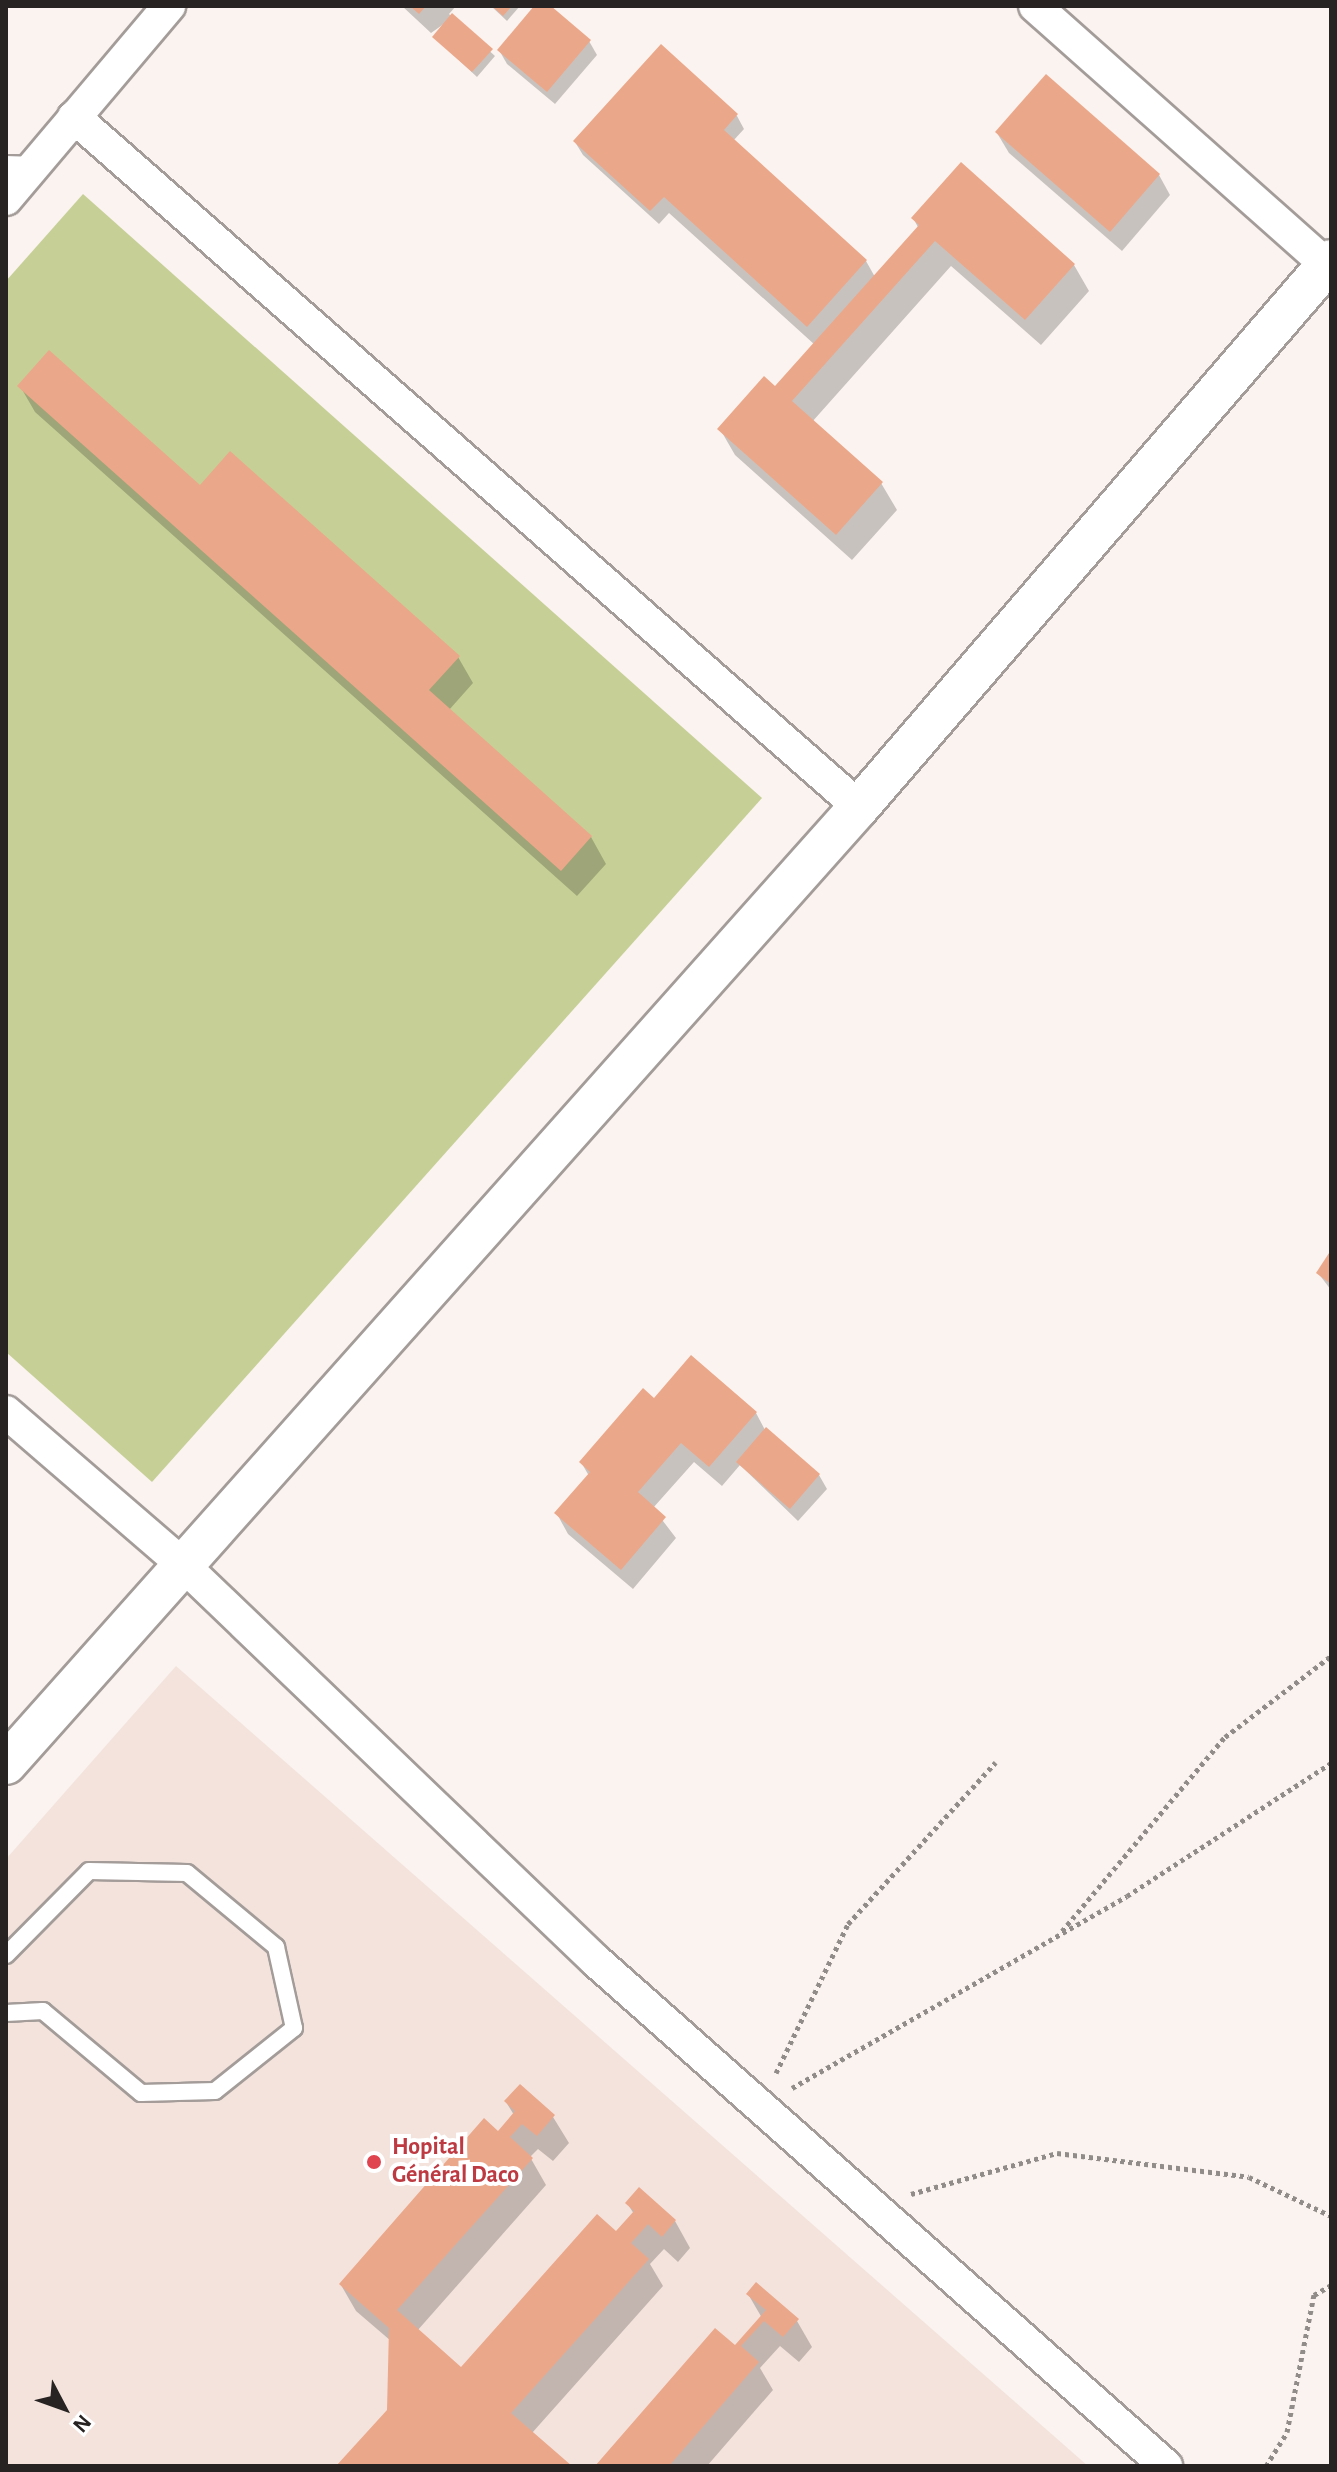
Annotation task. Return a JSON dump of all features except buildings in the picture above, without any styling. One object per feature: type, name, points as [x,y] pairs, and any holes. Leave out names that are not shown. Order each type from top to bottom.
[{"type":"street","points":[[6,199],[20,164],[74,117],[169,6]]},
{"type":"street","points":[[6,1764],[859,807],[1330,265],[1035,6]]},
{"type":"street","points":[[74,117],[859,807]]},
{"type":"street","points":[[6,1412],[182,1564],[596,1961],[1166,2466]]},
{"type":"lane","points":[[6,1955],[89,1871],[187,1873],[276,1947],[294,2028],[215,2091],[141,2093],[43,2011],[6,2013]]},
{"type":"path","points":[[1059,1936],[1225,1737],[1331,1656]]},
{"type":"path","points":[[760,2107],[848,1924],[996,1762]]},
{"type":"path","points":[[760,2107],[1059,1936],[1331,1763]]},
{"type":"path","points":[[872,2205],[1057,2153],[1249,2177],[1331,2216]]},
{"type":"path","points":[[1266,2466],[1287,2432],[1314,2295],[1331,2285]]},
{"type":"shaded area","name":"Hopital Général Daco","points":[[176,1666],[1088,2466],[6,2466],[6,1859]]},
{"type":"green space","points":[[83,194],[762,798],[152,1482],[6,1352],[6,281]]},
{"type":"place","name":"Hopital Général Daco","points":[[374,2162]]}]
